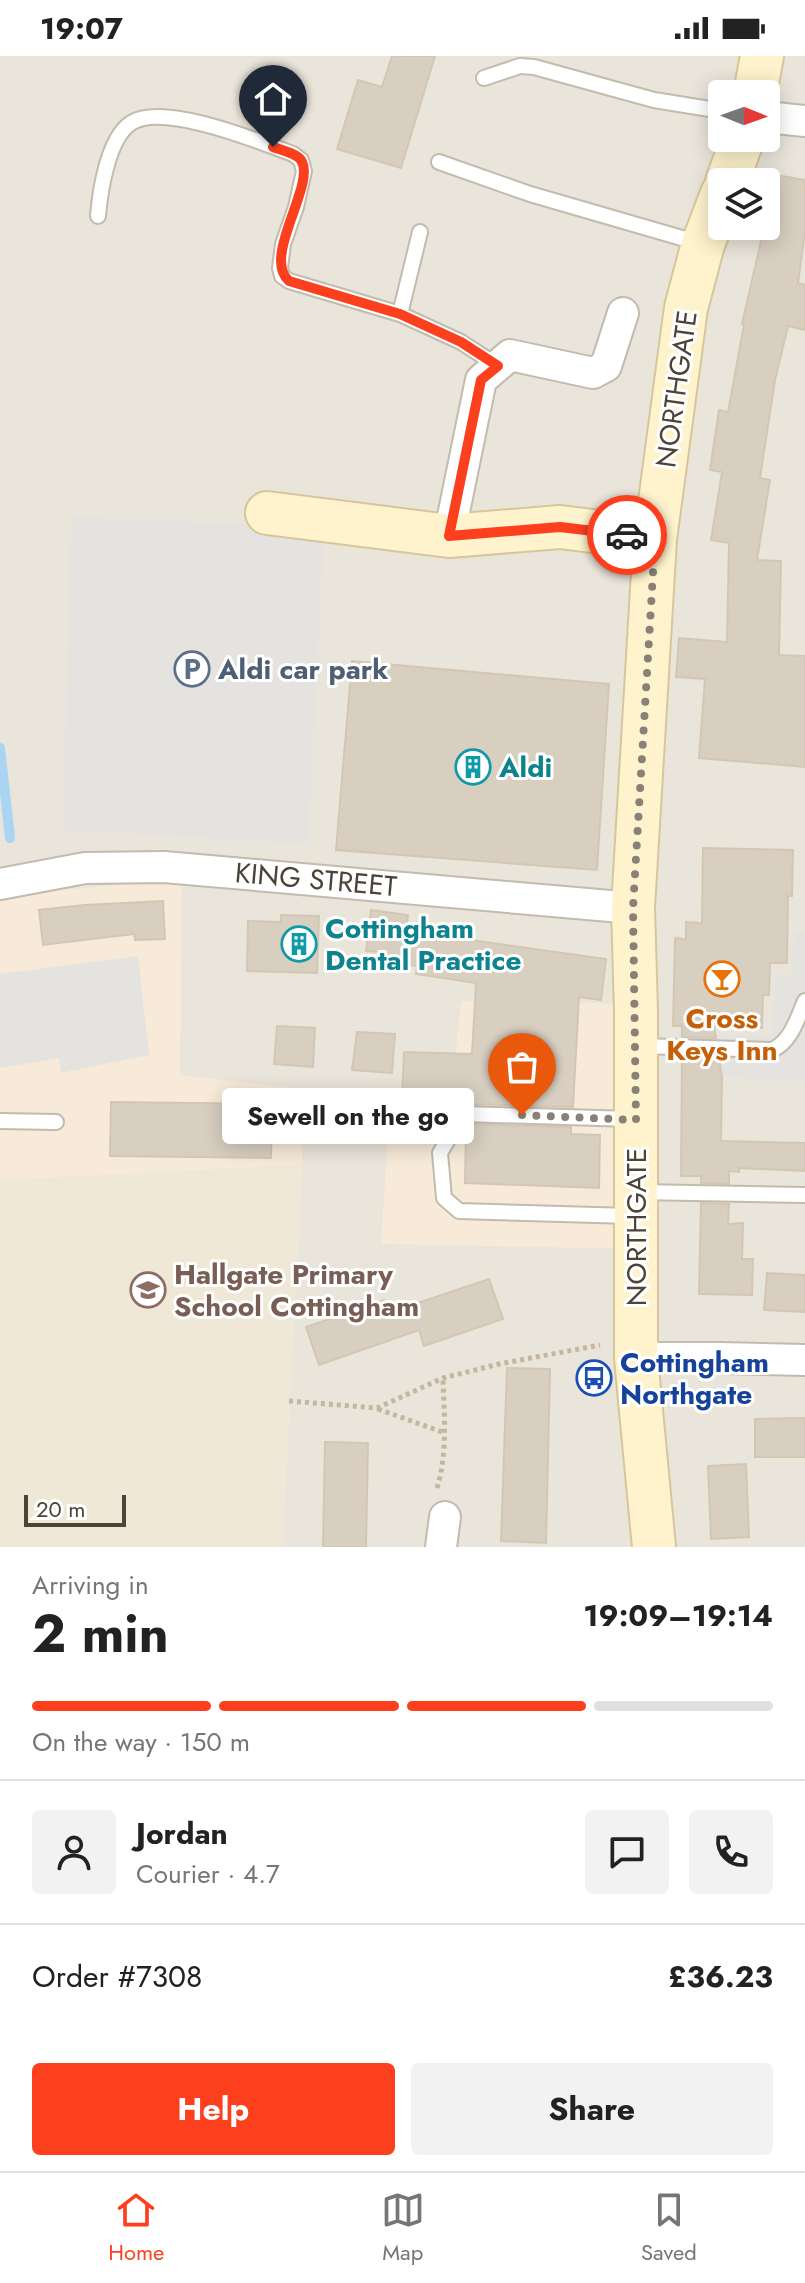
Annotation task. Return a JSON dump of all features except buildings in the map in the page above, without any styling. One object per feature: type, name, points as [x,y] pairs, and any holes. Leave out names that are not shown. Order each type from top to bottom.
[{"type":"street","points":[[758,80],[762,56]]},
{"type":"street","points":[[780,118],[805,121]]},
{"type":"street","name":"NORTHGATE","points":[[654,1547],[636,1348],[633,908],[655,539],[686,308],[708,231]]},
{"type":"street","points":[[449,536],[481,380],[510,355],[593,373],[606,366],[623,313]]},
{"type":"street","points":[[267,513],[449,536],[560,527],[655,539]]},
{"type":"street","name":"KING STREET","points":[[0,884],[85,868],[164,867],[633,908]]},
{"type":"street","points":[[636,1348],[805,1360]]},
{"type":"street","points":[[441,1547],[445,1517]]},
{"type":"lane","points":[[484,78],[520,66],[534,67],[654,100],[708,109]]},
{"type":"lane","points":[[98,216],[100,195],[112,151],[122,131],[131,123],[150,116],[165,116],[233,132],[293,154],[301,160],[304,171],[283,244],[282,276],[289,281],[400,314],[461,342],[498,366]]},
{"type":"lane","points":[[439,162],[530,194],[703,244]]},
{"type":"lane","points":[[400,314],[420,232]]},
{"type":"lane","points":[[636,1046],[772,1050],[788,1038],[805,1001]]},
{"type":"lane","points":[[636,1120],[463,1114],[440,1153],[444,1198],[459,1211],[805,1195]]},
{"type":"lane","points":[[0,1121],[56,1122]]},
{"type":"path","points":[[377,1408],[443,1378],[499,1364],[636,1348]]},
{"type":"path","points":[[443,1378],[445,1433],[441,1474],[432,1502],[445,1517]]},
{"type":"path","points":[[289,1401],[377,1408],[445,1433]]},
{"type":"shaded area","points":[[0,56],[805,56],[805,1547],[282,1547],[302,1164],[301,1089],[180,1076],[42,892],[0,894]]},
{"type":"shaded area","name":"Aldi car park","points":[[71,517],[324,527],[308,844],[63,830]]},
{"type":"shaded area","points":[[182,879],[180,1075],[301,1089],[302,1164],[0,1180],[0,894]]},
{"type":"shaded area","points":[[794,931],[805,931],[805,1081],[681,1074],[674,1032],[772,1035],[775,977],[793,977]]},
{"type":"shaded area","points":[[138,956],[149,1055],[61,1073],[59,1058],[0,1068],[0,974]]},
{"type":"shaded area","points":[[461,1001],[649,1004],[644,1249],[381,1244],[390,1107],[450,1109]]},
{"type":"shaded area","name":"Hallgate Primary School Cottingham","points":[[302,1164],[282,1547],[0,1547],[0,1180]]},
{"type":"waterway","points":[[0,748],[10,838]]},
{"type":"way so far","points":[[522,1115],[636,1120],[633,908],[655,539],[627,535]]},
{"type":"place","name":"Aldi car park","points":[[192,669]]},
{"type":"place","name":"Aldi","points":[[473,767]]},
{"type":"place","name":"Cottingham Dental Practice","points":[[299,944]]},
{"type":"place","name":"Cross Keys Inn","points":[[722,979]]},
{"type":"place","name":"Sewell on the go","points":[[522,1115]]},
{"type":"place","name":"Hallgate Primary School Cottingham","points":[[148,1290]]},
{"type":"place","name":"Cottingham Northgate","points":[[594,1378]]},
{"type":"route","points":[[273,147],[301,160],[304,171],[283,244],[282,276],[289,281],[400,314],[461,342],[498,366],[481,380],[449,536],[560,527],[627,535]]}]
